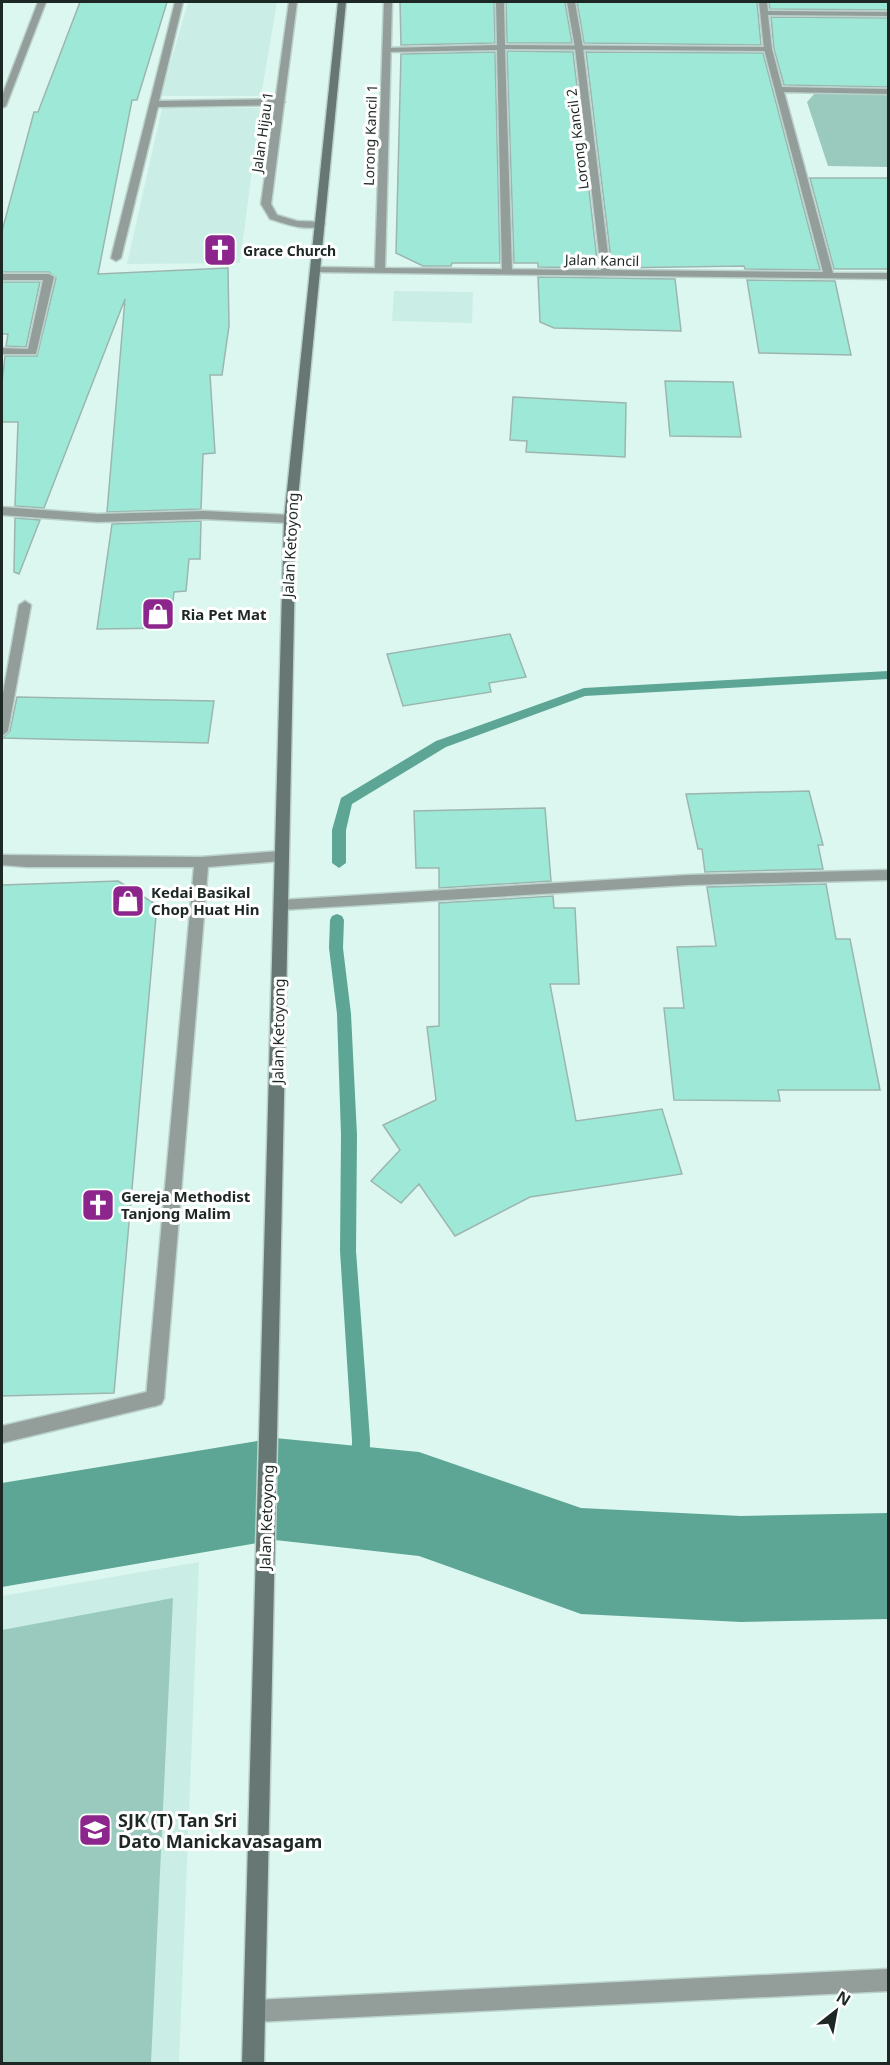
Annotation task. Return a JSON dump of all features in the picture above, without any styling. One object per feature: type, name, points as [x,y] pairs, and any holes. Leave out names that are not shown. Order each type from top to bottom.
[{"type":"street","points":[[2,106],[42,2]]},
{"type":"street","points":[[116,258],[179,2]]},
{"type":"street","name":"Jalan Hijau 1","points":[[293,2],[266,204],[273,218],[296,224],[320,224]]},
{"type":"street","name":"Jalan Ketoyong","points":[[254,2064],[290,519],[342,2]]},
{"type":"street","name":"Lorong Kancil 1","points":[[380,269],[388,2]]},
{"type":"street","points":[[500,2],[507,271]]},
{"type":"street","name":"Lorong Kancil 2","points":[[571,2],[579,48],[606,274]]},
{"type":"street","points":[[763,2],[768,49],[828,276]]},
{"type":"street","points":[[763,13],[888,14]]},
{"type":"street","points":[[387,50],[502,47],[768,49]]},
{"type":"street","points":[[778,89],[888,91]]},
{"type":"street","points":[[154,104],[281,102]]},
{"type":"street","name":"Jalan Kancil","points":[[315,270],[888,276]]},
{"type":"street","points":[[2,277],[50,277],[32,352],[2,351]]},
{"type":"street","points":[[2,511],[98,518],[204,515],[290,519]]},
{"type":"street","points":[[2,731],[24,605]]},
{"type":"street","points":[[2,860],[201,862],[281,856]]},
{"type":"street","points":[[2,1435],[155,1398],[201,862]]},
{"type":"street","points":[[280,905],[688,880],[888,875]]},
{"type":"street","points":[[255,2011],[888,1980]]},
{"type":"shaded area","points":[[188,2],[277,2],[261,96],[161,96]]},
{"type":"shaded area","points":[[815,93],[888,95],[888,167],[828,166],[807,102]]},
{"type":"shaded area","points":[[162,108],[260,108],[240,263],[127,264]]},
{"type":"shaded area","points":[[394,291],[473,292],[472,323],[392,321]]},
{"type":"shaded area","name":"SJK (T) Tan Sri Dato Manickavasagam","points":[[199,1562],[179,2063],[2,2063],[2,1596]]},
{"type":"shaded area","name":"SJK (T) Tan Sri Dato Manickavasagam","points":[[173,1598],[151,2063],[2,2063],[2,1630]]},
{"type":"building","points":[[80,2],[167,2],[137,100],[132,100],[98,274],[228,268],[229,326],[222,375],[210,375],[215,453],[203,454],[201,509],[107,512],[125,299],[44,508],[15,506],[18,422],[2,422],[5,356],[37,356],[56,278],[49,272],[2,272],[2,231],[34,112],[38,112]]},
{"type":"building","points":[[400,2],[494,2],[495,43],[401,45]]},
{"type":"building","points":[[506,2],[565,2],[572,43],[507,43]]},
{"type":"building","points":[[577,2],[757,2],[761,45],[584,43]]},
{"type":"building","points":[[769,2],[888,2],[888,10],[770,9]]},
{"type":"building","points":[[771,17],[888,18],[888,87],[784,85],[774,49]]},
{"type":"building","points":[[507,51],[573,52],[598,268],[538,267],[538,263],[514,263]]},
{"type":"building","points":[[495,52],[500,263],[452,263],[451,266],[423,266],[396,253],[401,54]]},
{"type":"building","points":[[586,52],[763,53],[820,270],[745,269],[744,266],[612,268]]},
{"type":"building","points":[[810,178],[888,178],[888,269],[834,269]]},
{"type":"building","points":[[538,277],[675,279],[681,331],[554,328],[540,322]]},
{"type":"building","points":[[747,280],[835,281],[851,355],[759,353]]},
{"type":"building","points":[[2,282],[40,282],[26,347],[6,346],[8,334],[2,334]]},
{"type":"building","points":[[665,381],[733,382],[741,437],[670,436]]},
{"type":"building","points":[[513,397],[626,403],[625,457],[526,452],[527,441],[510,440]]},
{"type":"building","points":[[15,518],[40,520],[19,574],[14,572]]},
{"type":"building","points":[[201,521],[200,559],[189,559],[186,591],[174,592],[170,628],[97,629],[112,524]]},
{"type":"building","points":[[510,634],[526,677],[489,683],[491,692],[403,706],[387,654]]},
{"type":"building","points":[[17,697],[214,701],[208,743],[3,738],[10,731]]},
{"type":"building","points":[[809,791],[823,845],[818,845],[823,869],[705,872],[702,849],[698,849],[686,794]]},
{"type":"building","points":[[545,808],[551,881],[439,888],[439,868],[416,868],[414,811]]},
{"type":"building","points":[[118,881],[157,905],[114,1393],[2,1396],[2,885]]},
{"type":"building","points":[[826,884],[836,939],[850,939],[880,1090],[778,1090],[780,1101],[674,1100],[664,1008],[684,1008],[677,947],[716,946],[707,887]]},
{"type":"building","points":[[553,896],[554,908],[575,908],[579,984],[550,984],[576,1121],[662,1109],[682,1174],[530,1197],[455,1236],[419,1184],[401,1203],[371,1181],[400,1150],[383,1125],[436,1100],[427,1027],[439,1026],[439,903]]},
{"type":"waterway","points":[[339,863],[339,830],[346,801],[441,744],[539,707],[584,692],[888,675]]},
{"type":"waterway","points":[[337,920],[336,948],[344,1014],[349,1135],[348,1251],[361,1440],[360,1497]]},
{"type":"waterway","points":[[2,1535],[275,1489],[419,1504],[581,1561],[741,1569],[888,1566]]},
{"type":"place","name":"Grace Church","points":[[220,250]]},
{"type":"place","name":"Ria Pet Mat","points":[[158,614]]},
{"type":"place","name":"Kedai Basikal Chop Huat Hin","points":[[128,901]]},
{"type":"place","name":"Gereja Methodist Tanjong Malim","points":[[98,1205]]},
{"type":"place","name":"SJK (T) Tan Sri Dato Manickavasagam","points":[[95,1830]]}]
